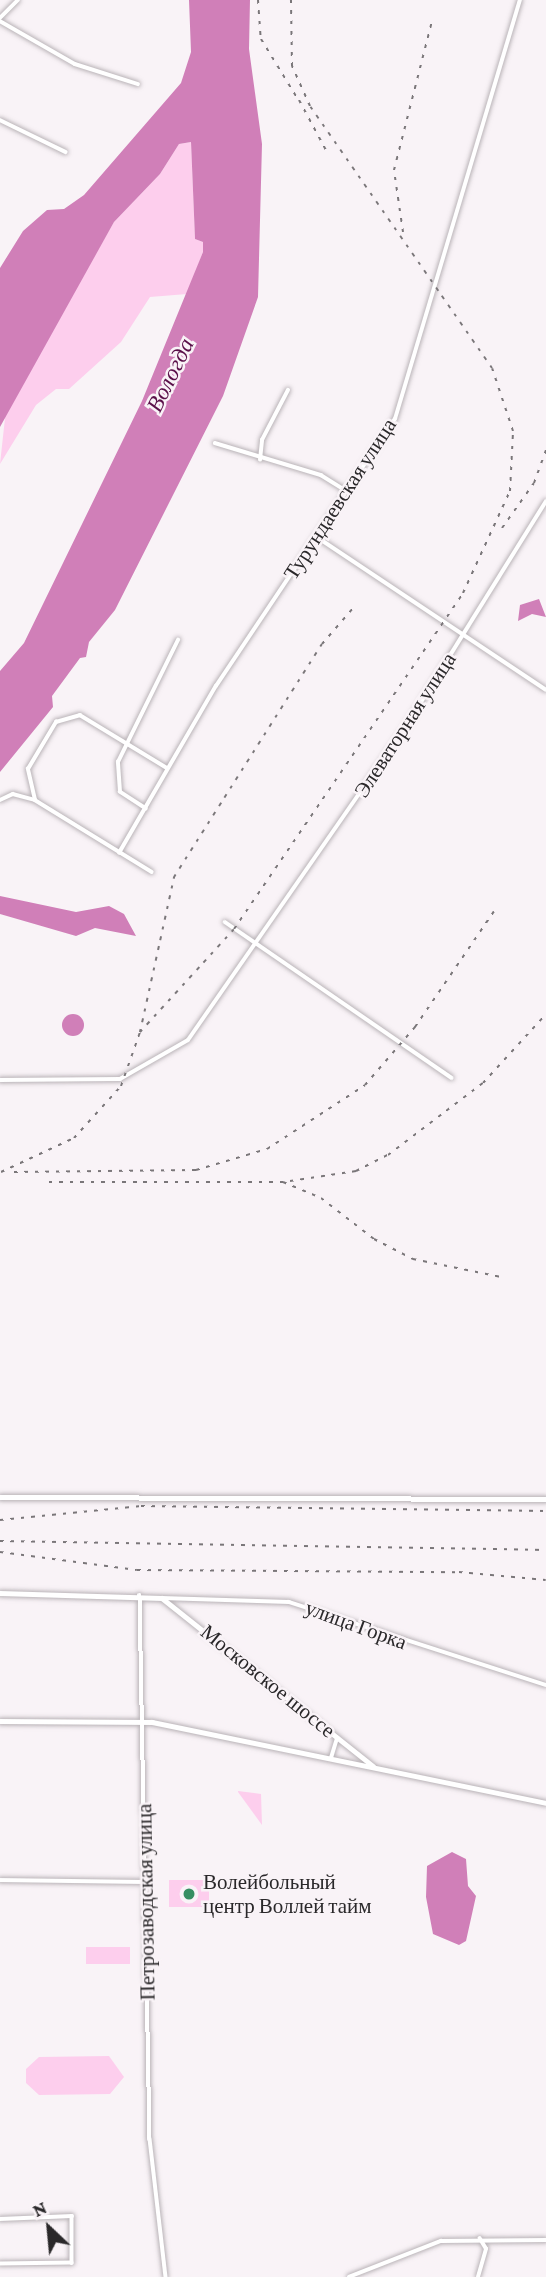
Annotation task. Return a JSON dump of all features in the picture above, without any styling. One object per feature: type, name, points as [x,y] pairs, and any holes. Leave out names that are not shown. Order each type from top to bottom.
[{"type":"street","points":[[18,0],[0,20],[75,64],[138,84]]},
{"type":"street","name":"Турундаевская улица","points":[[119,853],[167,768],[395,419],[520,0]]},
{"type":"street","points":[[0,120],[66,152]]},
{"type":"street","points":[[260,460],[262,440],[288,390]]},
{"type":"street","points":[[215,443],[260,460],[321,475],[347,491]]},
{"type":"street","name":"Элеваторная улица","points":[[0,1080],[82,1084],[146,1070],[188,1040],[256,944],[463,636],[546,501]]},
{"type":"street","points":[[317,537],[546,690]]},
{"type":"street","points":[[146,809],[120,792],[124,742],[178,640]]},
{"type":"street","points":[[35,800],[28,769],[56,722],[80,715],[167,768]]},
{"type":"street","points":[[0,800],[13,794],[35,800],[152,872]]},
{"type":"street","points":[[225,922],[452,1078]]},
{"type":"street","points":[[0,1497],[546,1499]]},
{"type":"street","points":[[0,1592],[140,1595],[162,1598]]},
{"type":"street","name":"Петрозаводская улица","points":[[140,1595],[143,1882],[154,2210],[166,2277]]},
{"type":"street","name":"улица Горка","points":[[162,1598],[289,1601],[546,1685]]},
{"type":"street","name":"Московское шоссе","points":[[162,1598],[373,1767]]},
{"type":"street","name":"Московское шоссе","points":[[0,1721],[142,1721],[546,1803]]},
{"type":"street","points":[[331,1758],[337,1738]]},
{"type":"street","points":[[0,1880],[143,1882]]},
{"type":"street","points":[[0,2218],[72,2216],[72,2263],[0,2264]]},
{"type":"street","points":[[478,2277],[486,2249],[480,2239]]},
{"type":"street","points":[[349,2277],[428,2244],[480,2239],[546,2240]]},
{"type":"shaded area","points":[[191,142],[195,239],[203,242],[203,252],[187,294],[150,297],[121,342],[69,389],[56,389],[36,405],[0,464],[6,409],[114,222],[160,174],[179,144]]},
{"type":"shaded area","points":[[238,1792],[261,1794],[262,1825]]},
{"type":"shaded area","name":"Волейбольный центр Воллей тайм","points":[[169,1880],[209,1880],[209,1907],[169,1907]]},
{"type":"shaded area","points":[[86,1947],[130,1947],[130,1964],[86,1964]]},
{"type":"shaded area","points":[[109,2056],[124,2077],[110,2094],[39,2095],[26,2083],[26,2069],[39,2057]]},
{"type":"water","name":"Вологда","points":[[189,0],[250,0],[249,49],[262,144],[258,297],[223,396],[115,610],[89,642],[86,657],[80,658],[52,696],[53,707],[0,772],[0,671],[24,643],[142,401],[203,252],[203,242],[195,239],[191,142],[179,144],[160,174],[114,222],[0,427],[0,268],[23,231],[47,210],[64,209],[84,195],[181,83],[191,52]]},
{"type":"water","points":[[539,599],[546,617],[532,614],[518,621],[520,605]]},
{"type":"water","points":[[0,896],[76,912],[109,906],[124,914],[136,936],[95,928],[76,936],[0,914]]},
{"type":"water","points":[[73,1014],[81,1017],[84,1025],[81,1033],[73,1036],[65,1033],[62,1025],[65,1017]]},
{"type":"water","points":[[452,1852],[466,1859],[468,1886],[476,1896],[466,1941],[459,1945],[433,1934],[426,1897],[427,1866]]},
{"type":"railway","points":[[258,0],[261,39],[299,101]]},
{"type":"railway","points":[[140,1032],[234,929],[463,593],[510,491],[513,431],[492,368],[310,106],[292,66],[291,0]]},
{"type":"railway","points":[[403,232],[394,170],[432,21]]},
{"type":"railway","points":[[299,100],[327,152]]},
{"type":"railway","points":[[502,528],[534,483],[546,450]]},
{"type":"railway","points":[[1,1172],[74,1138],[121,1086],[140,1032],[174,877],[322,644],[354,607]]},
{"type":"railway","points":[[14,1172],[196,1170],[267,1149],[365,1085],[415,1027],[494,911]]},
{"type":"railway","points":[[290,1181],[356,1171],[388,1155],[483,1083],[546,1014]]},
{"type":"railway","points":[[49,1182],[283,1182],[321,1198],[374,1239],[413,1259],[501,1277]]},
{"type":"railway","points":[[0,1520],[141,1506],[546,1511]]},
{"type":"railway","points":[[0,1541],[546,1550]]},
{"type":"railway","points":[[0,1552],[137,1570],[459,1572],[546,1580]]},
{"type":"place","name":"Волейбольный центр Воллей тайм","points":[[189,1894]]}]
